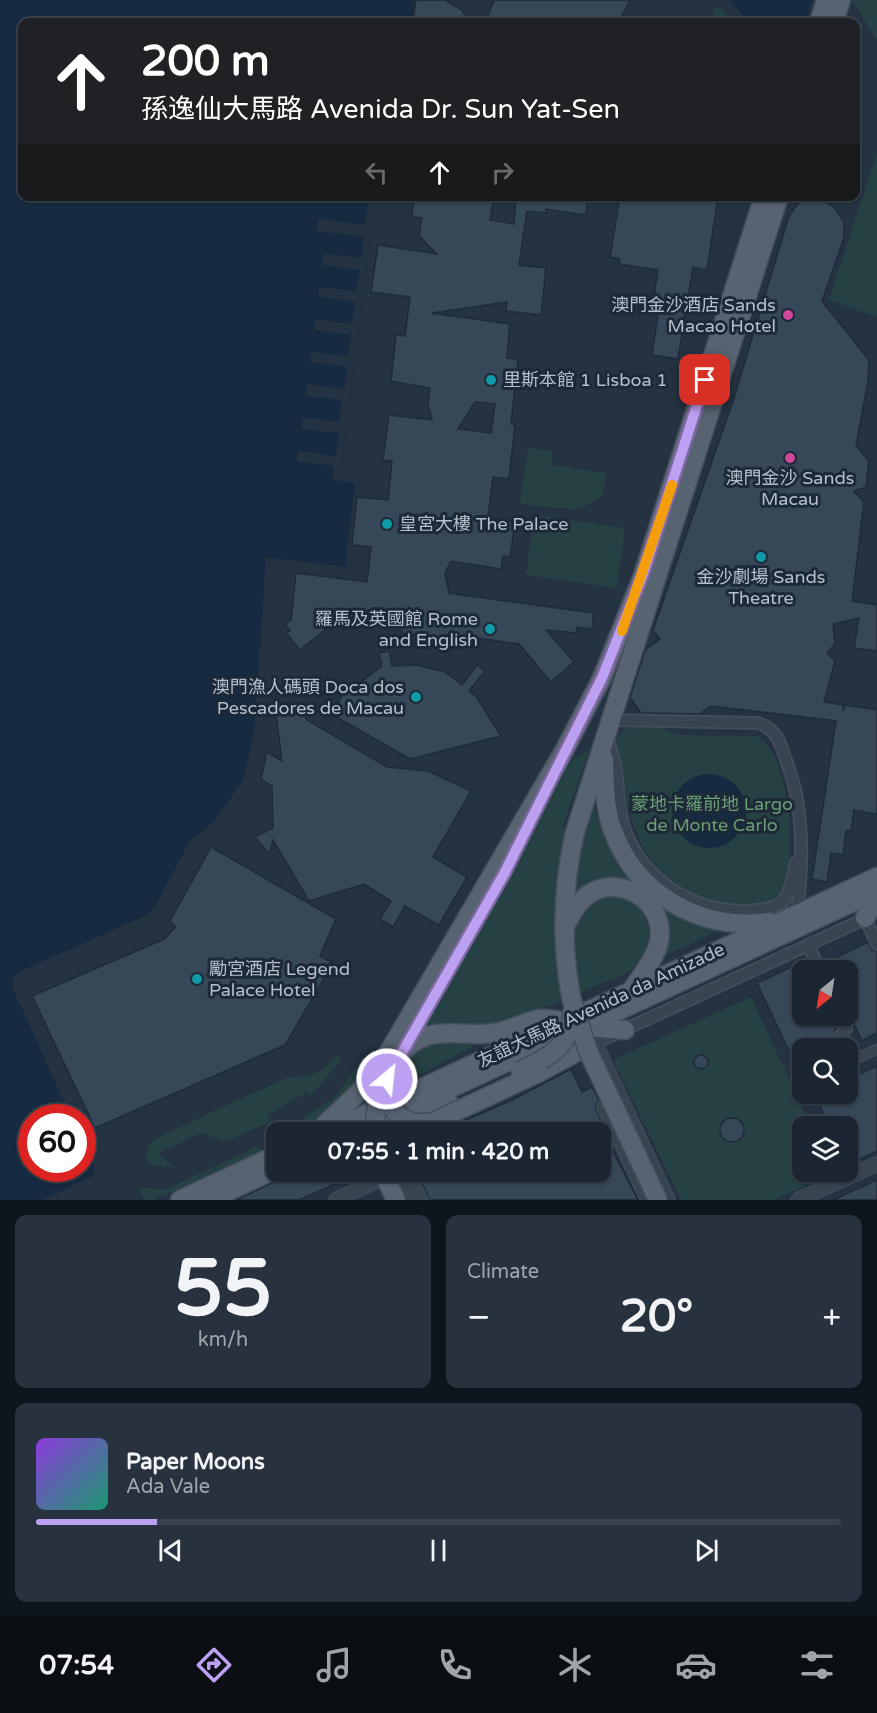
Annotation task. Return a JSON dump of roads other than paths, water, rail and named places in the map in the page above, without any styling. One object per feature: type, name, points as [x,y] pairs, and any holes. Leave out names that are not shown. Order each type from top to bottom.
[{"type":"main road","points":[[820,18],[826,0]]},
{"type":"main road","points":[[835,18],[842,0]]},
{"type":"main road","points":[[374,1122],[377,1104],[389,1074],[504,874],[602,678],[643,574],[762,201]]},
{"type":"main road","points":[[413,1122],[553,1054],[568,1034],[572,1018],[563,929],[565,887],[575,832],[777,201]]},
{"type":"main road","points":[[607,733],[606,805],[616,838],[633,867],[648,885],[665,899],[696,915],[718,921],[752,924],[789,917]]},
{"type":"main road","points":[[328,1122],[351,1102],[383,1061],[564,751]]},
{"type":"main road","name":"友誼大馬路 Avenida da Amizade","points":[[347,1122],[877,877]]},
{"type":"main road","points":[[563,929],[578,905],[588,895],[609,887],[631,890],[644,898],[657,916],[660,938],[651,959],[631,991]]},
{"type":"main road","name":"友誼大馬路 Avenida da Amizade","points":[[387,1122],[584,1026],[877,891]]},
{"type":"main road","points":[[871,916],[877,897]]},
{"type":"main road","points":[[571,998],[588,1051],[658,1200]]},
{"type":"main road","points":[[398,1057],[412,1043],[430,1034],[490,1033],[540,1019],[565,1021]]},
{"type":"main road","points":[[584,1026],[625,1030]]},
{"type":"main road","points":[[389,1074],[386,1091],[392,1107],[404,1119],[421,1124],[433,1122],[538,1073],[579,1051]]},
{"type":"main road","points":[[180,1200],[266,1160]]},
{"type":"main road","points":[[210,1200],[266,1174]]},
{"type":"main road","points":[[383,1182],[396,1200]]},
{"type":"street","points":[[789,917],[800,847],[801,812],[796,784],[776,733],[758,723],[607,733],[617,778],[619,808],[628,838],[644,864],[675,891],[703,905],[723,909],[743,911],[774,907],[781,903],[788,894],[800,847]]},
{"type":"street","points":[[648,1200],[579,1051],[871,916],[877,944]]},
{"type":"street","points":[[808,945],[815,960]]},
{"type":"street","points":[[838,1037],[846,1029],[845,1026]]},
{"type":"street","points":[[596,1043],[668,1200]]},
{"type":"street","points":[[858,1058],[877,1049]]},
{"type":"street","points":[[588,1071],[592,1065],[605,1063]]},
{"type":"street","points":[[798,1200],[877,1164]]},
{"type":"street","points":[[336,1200],[370,1182]]},
{"type":"street","points":[[395,1182],[403,1189],[409,1200]]},
{"type":"street","points":[[412,1182],[421,1200]]},
{"type":"water","points":[[0,0],[414,0],[412,18],[18,18],[18,201],[375,201],[340,481],[355,483],[345,567],[266,557],[254,733],[243,780],[214,822],[190,841],[156,904],[147,915],[19,972],[13,979],[12,987],[65,1104],[18,1104],[18,1182],[80,1182],[42,1200],[0,1200]]},
{"type":"water","points":[[730,0],[812,0],[806,18],[745,18]]},
{"type":"water","points":[[709,774],[723,777],[735,785],[743,797],[746,811],[743,825],[735,837],[723,845],[709,848],[695,845],[683,837],[675,825],[672,811],[675,797],[683,785],[695,777]]},
{"type":"place","name":"澳門金沙酒店 Sands Macao Hotel","points":[[788,315]]},
{"type":"place","name":"里斯本館 1 Lisboa 1","points":[[491,380]]},
{"type":"place","name":"澳門金沙 Sands Macau","points":[[790,458]]},
{"type":"place","name":"皇宮大樓 The Palace","points":[[387,524]]},
{"type":"place","name":"金沙劇場 Sands Theatre","points":[[761,557]]},
{"type":"place","name":"羅馬及英國館 Rome and English","points":[[490,629]]},
{"type":"place","name":"澳門漁人碼頭 Doca dos Pescadores de Macau","points":[[416,697]]},
{"type":"place","name":"勵宮酒店 Legend Palace Hotel","points":[[197,979]]},
{"type":"park label","name":"蒙地卡羅前地 Largo de Monte Carlo","points":[[712,814]]}]
